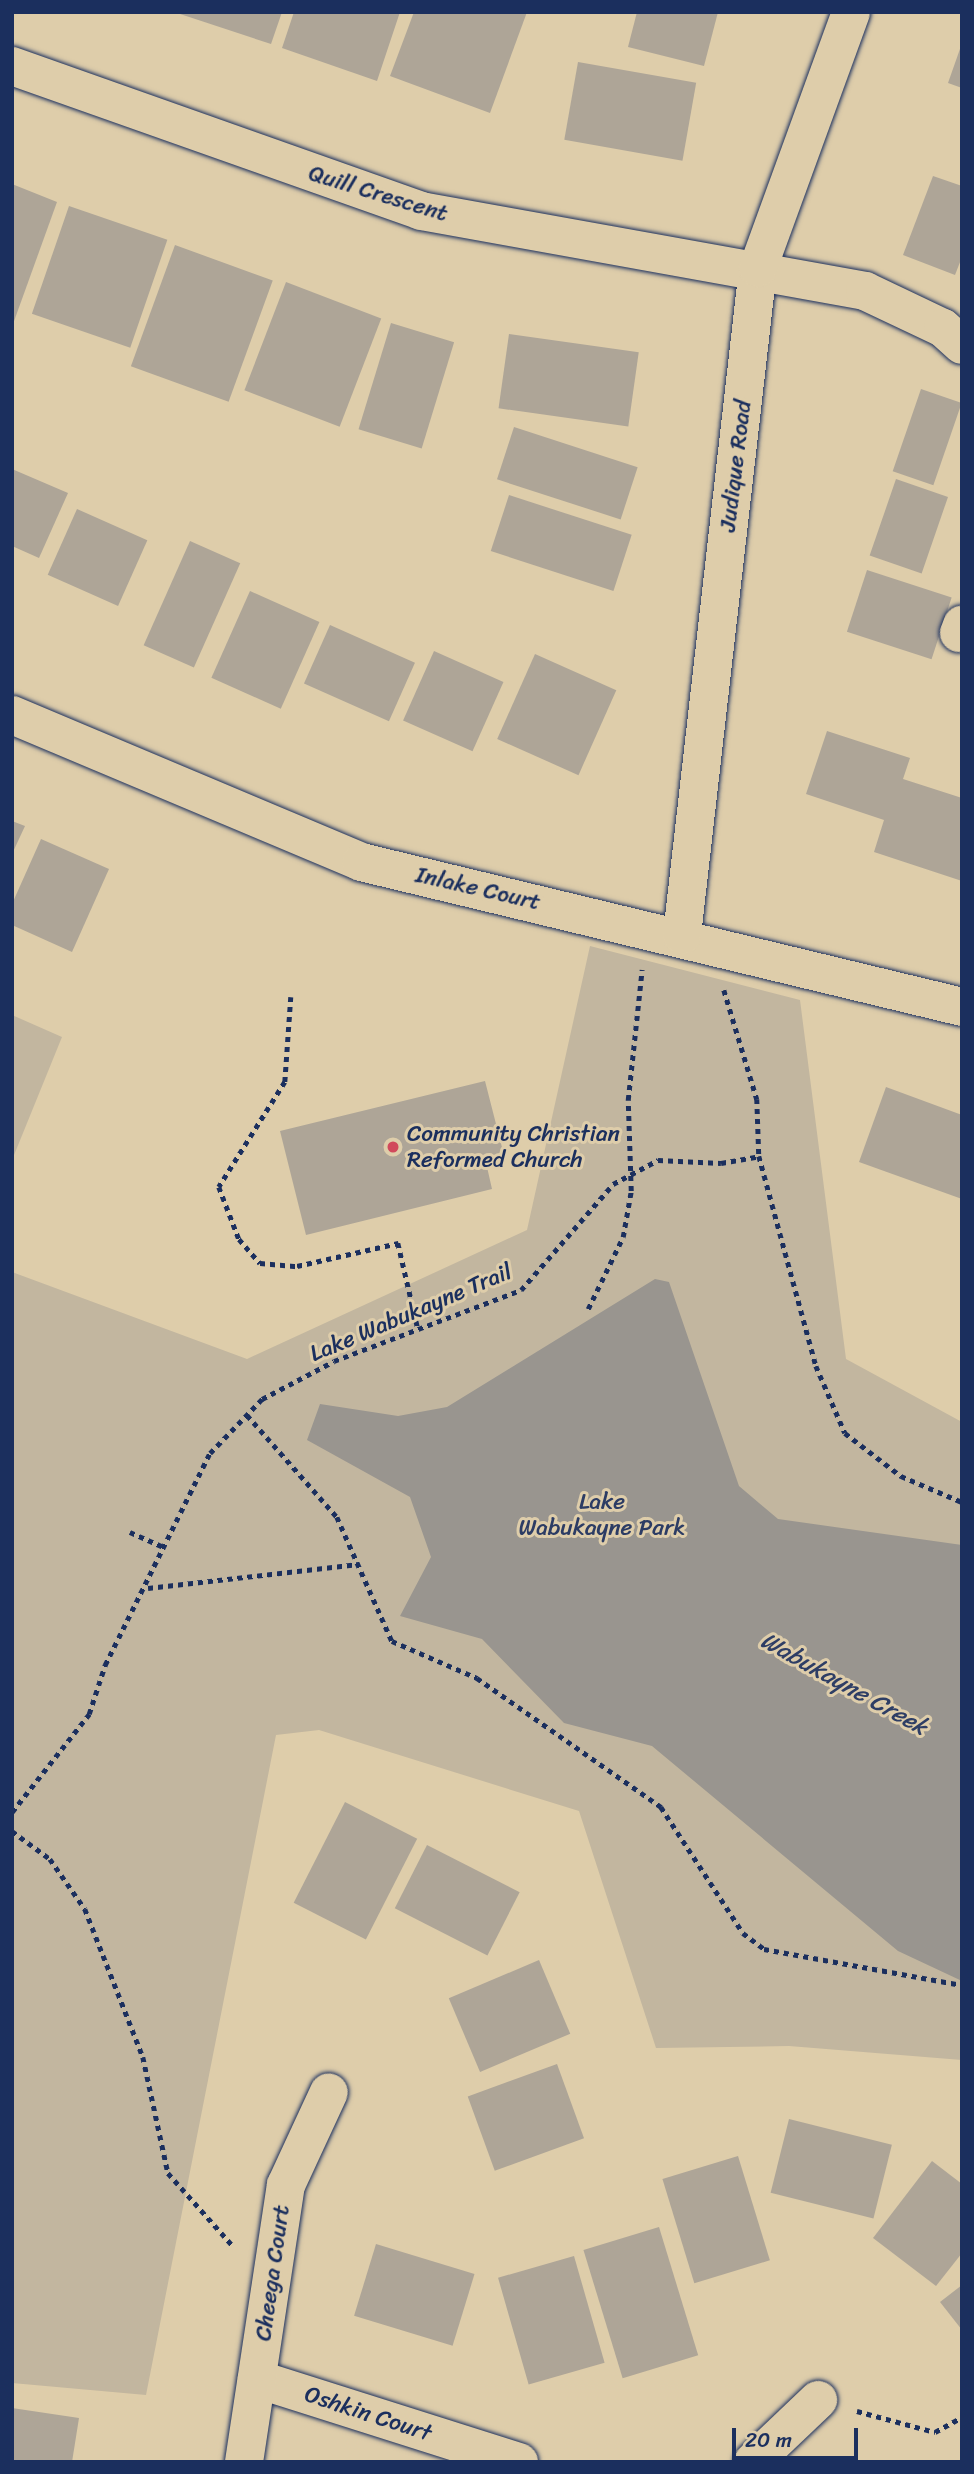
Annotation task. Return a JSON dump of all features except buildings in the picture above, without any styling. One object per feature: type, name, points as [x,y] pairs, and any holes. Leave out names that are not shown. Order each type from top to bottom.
[{"type":"street","name":"Judique Road","points":[[680,935],[758,268],[851,12]]},
{"type":"street","name":"Quill Crescent","points":[[12,66],[421,211],[758,268],[865,291],[943,328],[962,345]]},
{"type":"street","name":"Inlake Court","points":[[12,715],[361,862],[680,935],[962,1007]]},
{"type":"street","name":"Cheega Court","points":[[244,2462],[286,2185],[329,2092]]},
{"type":"street","name":"Oshkin Court","points":[[257,2379],[519,2462]]},
{"type":"street","points":[[753,2462],[818,2400]]},
{"type":"path","points":[[680,935],[758,1099],[759,1156],[816,1366],[845,1433],[901,1476],[962,1502]]},
{"type":"path","points":[[588,1308],[623,1237],[634,1173],[628,1100],[680,935]]},
{"type":"path","points":[[291,997],[285,1082],[219,1187],[239,1239],[260,1264],[296,1266],[398,1243],[418,1329]]},
{"type":"path","name":"Lake Wabukayne Trail","points":[[12,1812],[89,1714],[105,1665],[148,1588],[210,1453],[262,1399],[334,1361],[522,1290],[613,1184],[658,1160],[721,1163],[759,1156]]},
{"type":"path","points":[[247,1415],[337,1517],[392,1642],[477,1678],[661,1807],[743,1933],[764,1949],[962,1985]]},
{"type":"path","points":[[130,1532],[166,1548]]},
{"type":"path","points":[[148,1588],[359,1564]]},
{"type":"path","points":[[12,1831],[50,1859],[85,1909],[144,2057],[168,2174],[222,2237],[272,2281]]},
{"type":"path","points":[[818,2400],[935,2432],[962,2417]]},
{"type":"green space","name":"Lake Wabukayne Park","points":[[590,946],[800,1000],[846,1359],[962,1422],[962,2060],[789,2046],[656,2048],[579,1811],[319,1730],[276,1735],[146,2395],[12,2383],[12,1272],[247,1359],[527,1230]]},
{"type":"green space","points":[[12,1015],[62,1037],[12,1160]]},
{"type":"water","name":"Wabukayne Creek","points":[[655,1279],[669,1282],[739,1486],[778,1519],[962,1545],[962,1981],[898,1951],[652,1746],[564,1723],[482,1639],[400,1616],[431,1557],[410,1497],[307,1440],[320,1404],[398,1416],[447,1407]]},
{"type":"place","name":"Community Christian Reformed Church","points":[[393,1147]]}]
